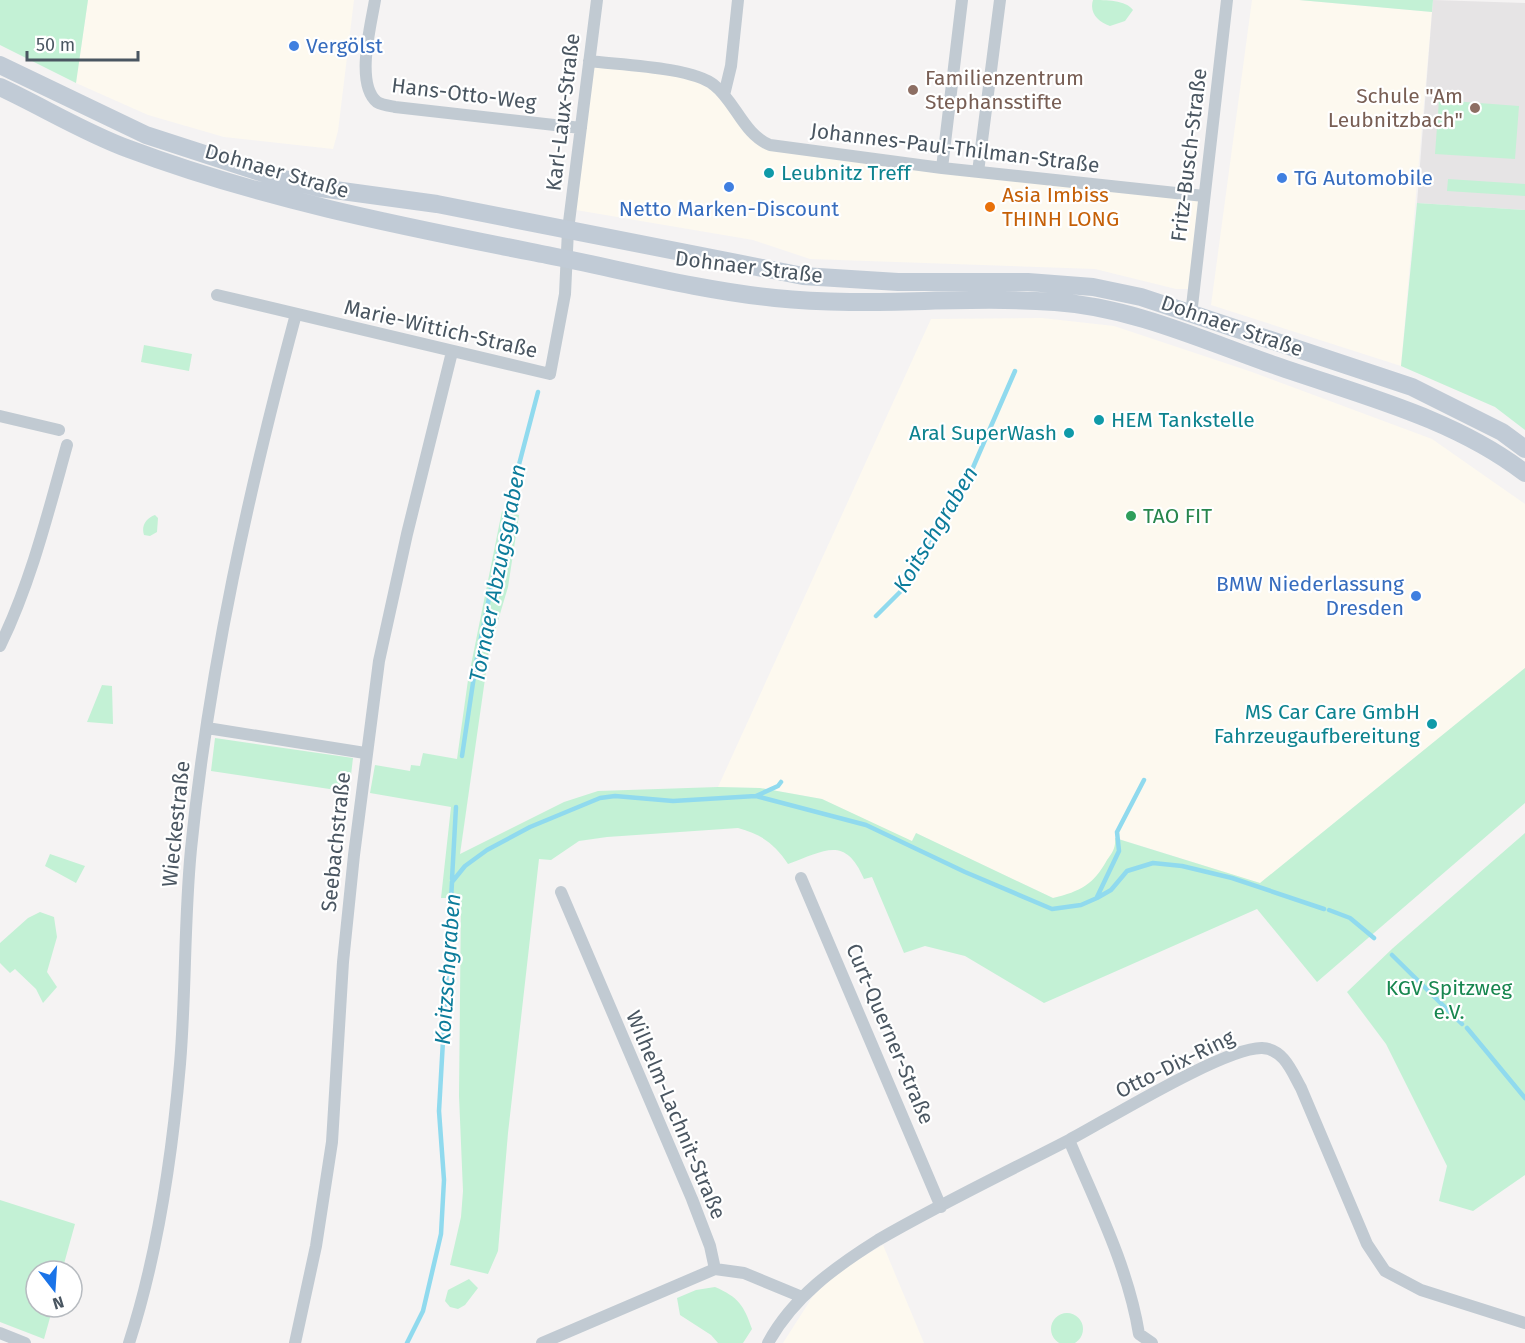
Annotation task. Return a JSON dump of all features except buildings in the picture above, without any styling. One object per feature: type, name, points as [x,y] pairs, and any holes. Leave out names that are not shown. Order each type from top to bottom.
[{"type":"main road","name":"Dohnaer Straße","points":[[0,65],[146,135],[272,176],[320,188],[437,204],[803,276],[898,282],[1028,282],[1093,287],[1141,297],[1412,387],[1502,432],[1525,449]]},
{"type":"main road","name":"Dohnaer Straße","points":[[0,87],[126,148],[332,212],[566,258],[654,278],[776,298],[819,301],[1012,300],[1059,302],[1119,311],[1406,412],[1470,438],[1525,473]]},
{"type":"street","name":"Hans-Otto-Weg","points":[[375,0],[365,70],[370,94],[378,103],[395,107],[581,128]]},
{"type":"street","name":"Karl-Laux-Straße","points":[[568,230],[597,0]]},
{"type":"street","points":[[724,95],[731,66],[738,0]]},
{"type":"street","points":[[942,168],[963,0]]},
{"type":"street","points":[[978,172],[1000,0]]},
{"type":"street","name":"Fritz-Busch-Straße","points":[[1191,315],[1227,0]]},
{"type":"street","name":"Johannes-Paul-Thilman-Straße","points":[[589,61],[697,74],[714,84],[757,138],[770,145],[942,168],[1204,196]]},
{"type":"street","name":"Marie-Wittich-Straße","points":[[217,295],[550,374],[565,294],[568,230]]},
{"type":"street","name":"Wieckestraße","points":[[129,1343],[158,1222],[171,1142],[180,1063],[189,874],[207,728],[239,547],[296,314]]},
{"type":"street","name":"Seebachstraße","points":[[296,1343],[316,1246],[332,1142],[343,962],[366,753],[390,610],[452,352]]},
{"type":"street","points":[[0,416],[59,430]]},
{"type":"street","points":[[0,646],[15,616],[68,445]]},
{"type":"street","points":[[207,728],[366,753]]},
{"type":"street","name":"Curt-Querner-Straße","points":[[801,878],[941,1207]]},
{"type":"street","name":"Wilhelm-Lachnit-Straße","points":[[561,892],[699,1216],[710,1246],[715,1269]]},
{"type":"street","name":"Otto-Dix-Ring","points":[[768,1343],[802,1298],[838,1265],[884,1236],[1237,1053],[1254,1048],[1274,1052],[1283,1058],[1301,1088],[1367,1244],[1385,1272],[1421,1290],[1525,1323]]},
{"type":"street","points":[[1069,1140],[1111,1240],[1135,1305],[1139,1334],[1152,1343]]},
{"type":"street","points":[[542,1343],[715,1269],[744,1273],[802,1298]]},
{"type":"street","points":[[0,1333],[25,1343]]},
{"type":"shaded area","points":[[88,0],[354,0],[338,131],[333,149],[224,137],[148,115],[76,83]]},
{"type":"shaded area","points":[[1252,0],[1299,0],[1432,12],[1401,366],[1211,305]]},
{"type":"shaded area","name":"Schule \"Am Leubnitzbach\"","points":[[1433,0],[1525,3],[1525,210],[1417,203]]},
{"type":"shaded area","points":[[589,61],[697,74],[757,138],[1204,196],[1189,289],[1176,289],[1095,269],[810,259],[753,240],[570,209]]},
{"type":"shaded area","points":[[1042,318],[1114,326],[1252,372],[1432,439],[1525,504],[1525,668],[1260,883],[1116,838],[1116,846],[1096,879],[1075,893],[1053,898],[916,833],[912,842],[822,799],[760,788],[718,787],[931,319]]},
{"type":"shaded area","points":[[883,1245],[924,1343],[783,1343],[813,1296],[842,1269]]},
{"type":"green space","points":[[0,0],[88,0],[76,83],[0,45]]},
{"type":"green space","points":[[1093,0],[1120,2],[1133,10],[1125,21],[1110,26],[1093,13]]},
{"type":"green space","points":[[1299,0],[1433,0],[1432,12]]},
{"type":"green space","points":[[1439,100],[1519,106],[1515,159],[1435,154]]},
{"type":"green space","points":[[1448,179],[1525,184],[1525,196],[1447,191]]},
{"type":"green space","points":[[1417,203],[1525,210],[1525,430],[1495,407],[1401,366]]},
{"type":"green space","points":[[144,345],[192,354],[189,371],[141,362]]},
{"type":"green space","points":[[502,511],[519,515],[508,587],[489,651],[460,854],[564,802],[598,791],[760,788],[822,799],[912,841],[916,833],[1053,898],[1085,886],[1097,876],[1112,853],[1115,838],[1260,883],[1525,668],[1525,803],[1317,982],[1257,909],[1044,1003],[965,956],[925,946],[904,953],[872,877],[864,879],[857,865],[841,851],[823,851],[788,864],[767,841],[754,833],[738,828],[579,841],[551,860],[539,859],[508,1133],[498,1251],[488,1274],[450,1265],[461,1217],[463,1191],[459,1096],[461,898],[441,898],[451,807],[370,793],[375,765],[410,771],[411,765],[420,766],[423,753],[457,759],[468,680]]},
{"type":"green space","points":[[155,515],[158,518],[157,532],[150,536],[144,535],[145,523]]},
{"type":"green space","points":[[102,685],[112,686],[113,724],[87,722]]},
{"type":"green space","points":[[215,738],[353,758],[349,792],[211,771]]},
{"type":"green space","name":"KGV Spitzweg e.V.","points":[[1525,833],[1525,1175],[1473,1211],[1439,1201],[1447,1166],[1386,1044],[1347,992],[1393,948]]},
{"type":"green space","points":[[50,854],[85,866],[76,883],[45,866]]},
{"type":"green space","points":[[40,912],[54,917],[57,937],[47,972],[57,987],[43,1003],[36,989],[15,969],[10,973],[0,963],[0,943],[28,918]]},
{"type":"green space","points":[[0,1200],[75,1224],[65,1259],[24,1259],[24,1319],[50,1319],[44,1339],[0,1322]]},
{"type":"green space","points":[[469,1279],[478,1288],[465,1305],[458,1309],[450,1307],[445,1301],[448,1290]]},
{"type":"green space","points":[[715,1287],[735,1298],[746,1314],[752,1329],[743,1343],[718,1343],[711,1335],[680,1315],[677,1298],[696,1290]]},
{"type":"green space","points":[[1067,1313],[1078,1318],[1083,1329],[1078,1340],[1067,1345],[1056,1340],[1051,1329],[1056,1318]]},
{"type":"waterway","name":"Koitschgraben","points":[[876,616],[906,586],[968,479],[1015,371]]},
{"type":"waterway","name":"Tornaer Abzugsgraben","points":[[462,756],[476,663],[505,518],[538,392]]},
{"type":"waterway","points":[[1097,897],[1119,851],[1117,832],[1144,780]]},
{"type":"waterway","name":"Koitschgraben","points":[[756,796],[778,786],[781,782]]},
{"type":"waterway","name":"Koitzschgraben","points":[[407,1343],[423,1311],[441,1234],[444,1180],[439,1111],[452,882],[465,866],[487,850],[530,827],[600,798],[615,796],[673,801],[756,796],[866,825],[965,872],[1052,909],[1081,905],[1097,898],[1111,890],[1127,871],[1153,863],[1182,866],[1232,878],[1324,909]]},
{"type":"waterway","name":"Tornaer Abzugsgraben","points":[[452,879],[456,807]]},
{"type":"waterway","points":[[1329,910],[1350,918],[1374,938]]},
{"type":"waterway","points":[[1392,955],[1462,1024]]},
{"type":"waterway","points":[[1467,1028],[1525,1098]]},
{"type":"place","name":"Vergölst","points":[[294,46]]},
{"type":"place","name":"Familienzentrum Stephansstifte","points":[[913,90]]},
{"type":"place","name":"Schule \"Am Leubnitzbach\"","points":[[1475,108]]},
{"type":"place","name":"Leubnitz Treff","points":[[769,173]]},
{"type":"place","name":"TG Automobile","points":[[1282,178]]},
{"type":"place","name":"Netto Marken-Discount","points":[[729,187]]},
{"type":"place","name":"Asia Imbiss THINH LONG","points":[[990,207]]},
{"type":"place","name":"HEM Tankstelle","points":[[1099,420]]},
{"type":"place","name":"Aral SuperWash","points":[[1069,433]]},
{"type":"place","name":"TAO FIT","points":[[1131,516]]},
{"type":"place","name":"BMW Niederlassung Dresden","points":[[1416,596]]},
{"type":"place","name":"MS Car Care GmbH Fahrzeugaufbereitung","points":[[1432,724]]}]
